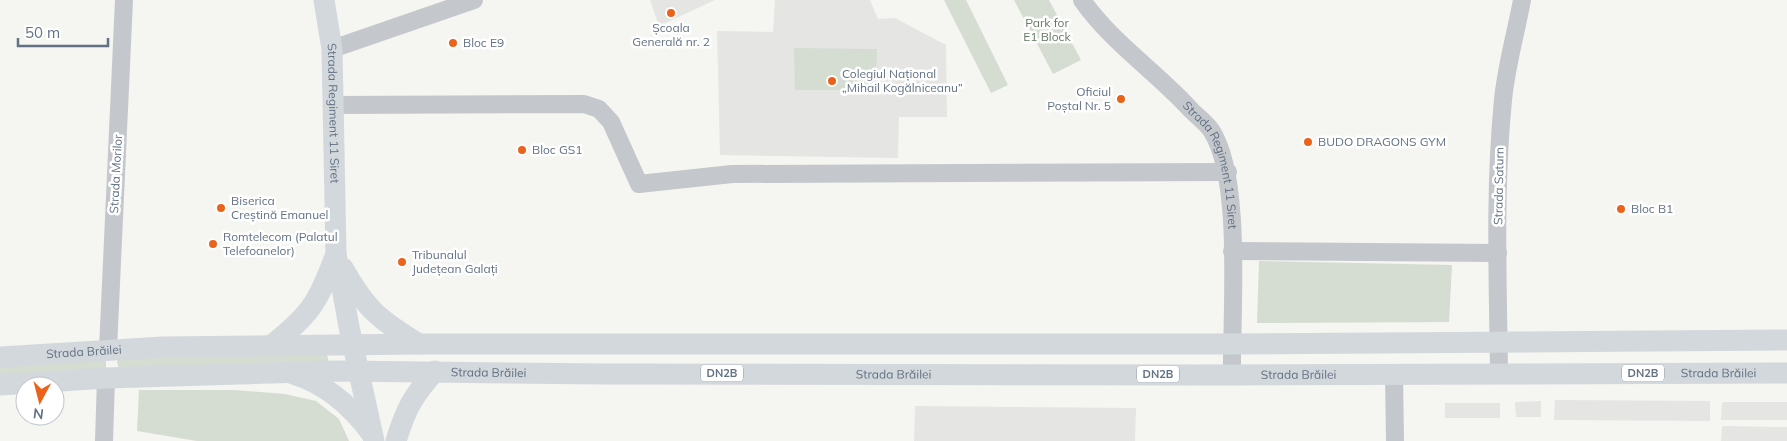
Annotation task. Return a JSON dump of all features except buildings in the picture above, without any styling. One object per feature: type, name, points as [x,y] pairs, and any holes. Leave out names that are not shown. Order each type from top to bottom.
[{"type":"main road","name":"Strada Regiment 11 Siret","points":[[324,0],[332,48],[336,254],[353,345],[374,439]]},
{"type":"main road","points":[[336,254],[367,306],[384,323],[419,344]]},
{"type":"main road","points":[[272,345],[312,308],[322,292],[336,254]]},
{"type":"main road","name":"Strada Brăilei","points":[[0,357],[108,348],[272,345],[1231,344],[1787,340]]},
{"type":"main road","name":"Strada Brăilei","points":[[0,385],[106,378],[359,371],[606,374],[1787,372]]},
{"type":"main road","points":[[396,441],[407,406],[435,371]]},
{"type":"main road","points":[[276,372],[295,374],[326,389],[359,417],[374,439]]},
{"type":"street","name":"Strada Morilor","points":[[108,348],[124,0]]},
{"type":"street","points":[[332,48],[474,0]]},
{"type":"street","name":"Strada Regiment 11 Siret","points":[[1082,0],[1097,18],[1173,90],[1211,130],[1228,172],[1232,251],[1232,374]]},
{"type":"street","name":"Strada Saturn","points":[[1499,373],[1499,145],[1503,98],[1522,0]]},
{"type":"street","points":[[334,105],[584,104],[599,109],[611,122],[639,184],[732,174],[1228,172]]},
{"type":"street","points":[[1232,251],[1498,253]]},
{"type":"street","points":[[1394,374],[1395,441]]},
{"type":"street","points":[[104,441],[106,378]]},
{"type":"shaded area","name":"Școala Generală nr. 2","points":[[650,0],[715,0],[659,26]]},
{"type":"shaded area","name":"Colegiul Național „Mihail Kogălniceanu”","points":[[775,0],[870,0],[878,19],[895,18],[946,45],[947,117],[899,117],[898,158],[720,155],[717,31],[773,32]]},
{"type":"shaded area","points":[[1555,400],[1710,401],[1710,421],[1554,420]]},
{"type":"shaded area","points":[[1541,401],[1541,417],[1516,417],[1515,402]]},
{"type":"shaded area","points":[[1722,402],[1787,402],[1787,420],[1721,420]]},
{"type":"shaded area","points":[[1445,403],[1500,403],[1500,418],[1445,418]]},
{"type":"shaded area","points":[[915,406],[1136,408],[1135,441],[914,441]]},
{"type":"shaded area","points":[[1722,426],[1787,427],[1787,441],[1721,441]]},
{"type":"green space","name":"Park for E1 Block","points":[[944,0],[966,0],[1008,85],[991,93]]},
{"type":"green space","name":"Park for E1 Block","points":[[1014,0],[1049,0],[1081,60],[1053,74]]},
{"type":"green space","points":[[794,48],[877,49],[876,90],[795,90]]},
{"type":"green space","points":[[1259,261],[1452,265],[1449,322],[1257,323]]},
{"type":"green space","points":[[327,355],[329,363],[119,369],[117,362],[120,357]]},
{"type":"green space","points":[[106,357],[106,368],[0,375],[0,362]]},
{"type":"green space","points":[[139,390],[234,390],[285,394],[316,401],[339,419],[349,441],[197,441],[137,431]]},
{"type":"place","name":"Școala Generală nr. 2","points":[[671,13]]},
{"type":"place","name":"Bloc E9","points":[[453,43]]},
{"type":"place","name":"Colegiul Național „Mihail Kogălniceanu”","points":[[832,81]]},
{"type":"place","name":"Oficiul Poștal Nr. 5","points":[[1121,99]]},
{"type":"place","name":"BUDO DRAGONS GYM","points":[[1308,142]]},
{"type":"place","name":"Bloc GS1","points":[[522,150]]},
{"type":"place","name":"Biserica Creștină Emanuel","points":[[221,208]]},
{"type":"place","name":"Bloc B1","points":[[1621,209]]},
{"type":"place","name":"Romtelecom (Palatul Telefoanelor)","points":[[213,244]]},
{"type":"place","name":"Tribunalul Județean Galați","points":[[402,262]]}]
